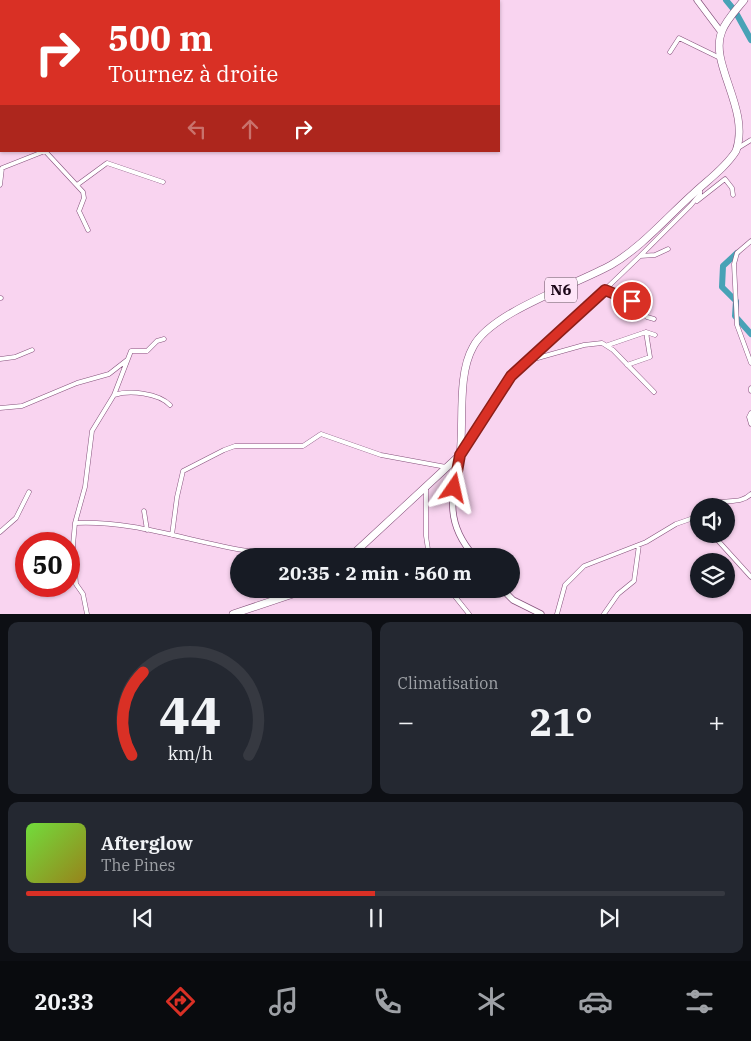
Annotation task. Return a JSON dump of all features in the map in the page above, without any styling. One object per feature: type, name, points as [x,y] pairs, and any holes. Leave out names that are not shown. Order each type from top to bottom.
[{"type":"highway","points":[[738,148],[743,134],[743,114],[724,60],[721,32],[744,0]]},
{"type":"highway","name":"N6","points":[[460,455],[465,369],[472,348],[479,337],[502,319],[618,260],[700,187],[738,148]]},
{"type":"highway","points":[[361,548],[460,455]]},
{"type":"highway","points":[[234,614],[281,598]]},
{"type":"main road","points":[[697,0],[721,32]]},
{"type":"main road","points":[[460,455],[452,496],[452,510],[459,535],[468,548]]},
{"type":"main road","points":[[511,598],[541,614]]},
{"type":"street","points":[[670,52],[679,38],[702,51],[724,60]]},
{"type":"street","points":[[738,148],[751,140]]},
{"type":"street","points":[[0,185],[1,166],[42,152]]},
{"type":"street","points":[[46,152],[84,194],[79,210],[88,230]]},
{"type":"street","points":[[77,185],[107,163],[163,182]]},
{"type":"street","points":[[691,205],[725,179],[732,188],[733,195]]},
{"type":"street","points":[[460,455],[511,376],[532,359],[605,290],[691,205],[700,194],[700,187]]},
{"type":"street","points":[[751,241],[738,252],[734,264],[737,290],[736,325],[751,363]]},
{"type":"street","points":[[640,256],[655,254],[668,249]]},
{"type":"street","points":[[605,290],[632,301],[642,308],[647,317],[654,319]]},
{"type":"street","points":[[532,359],[592,343],[608,345],[646,332],[655,336]]},
{"type":"street","points":[[627,365],[650,357],[646,332]]},
{"type":"street","points":[[87,614],[83,594],[76,584],[73,545],[75,523],[84,487],[92,431],[114,395],[131,351],[147,351],[157,341],[164,339]]},
{"type":"street","points":[[608,345],[654,392]]},
{"type":"street","points":[[0,359],[15,357],[32,350]]},
{"type":"street","points":[[0,408],[22,406],[77,383],[109,374],[129,358]]},
{"type":"street","points":[[114,395],[135,393],[161,399],[170,405]]},
{"type":"street","points":[[751,413],[749,417],[751,424]]},
{"type":"street","points":[[172,535],[177,497],[183,471],[235,446],[303,446],[321,434],[381,455],[448,467]]},
{"type":"street","points":[[426,488],[428,548]]},
{"type":"street","points":[[0,532],[16,518],[29,492]]},
{"type":"street","points":[[735,501],[741,501],[751,494]]},
{"type":"street","points":[[144,511],[148,530]]},
{"type":"street","points":[[557,614],[565,585],[578,571],[599,558],[639,545],[676,524],[690,520]]},
{"type":"street","points":[[75,523],[95,522],[148,530],[238,548]]},
{"type":"street","points":[[720,543],[751,577]]},
{"type":"street","points":[[604,614],[618,594],[634,581],[639,545]]},
{"type":"street","points":[[457,598],[469,614]]},
{"type":"waterway","points":[[726,0],[735,11],[751,40]]},
{"type":"waterway","points":[[737,253],[723,266],[722,287],[736,301],[735,316],[751,334]]},
{"type":"route","points":[[454,488],[460,455],[511,376],[523,364],[541,351],[605,290],[632,301]]}]
